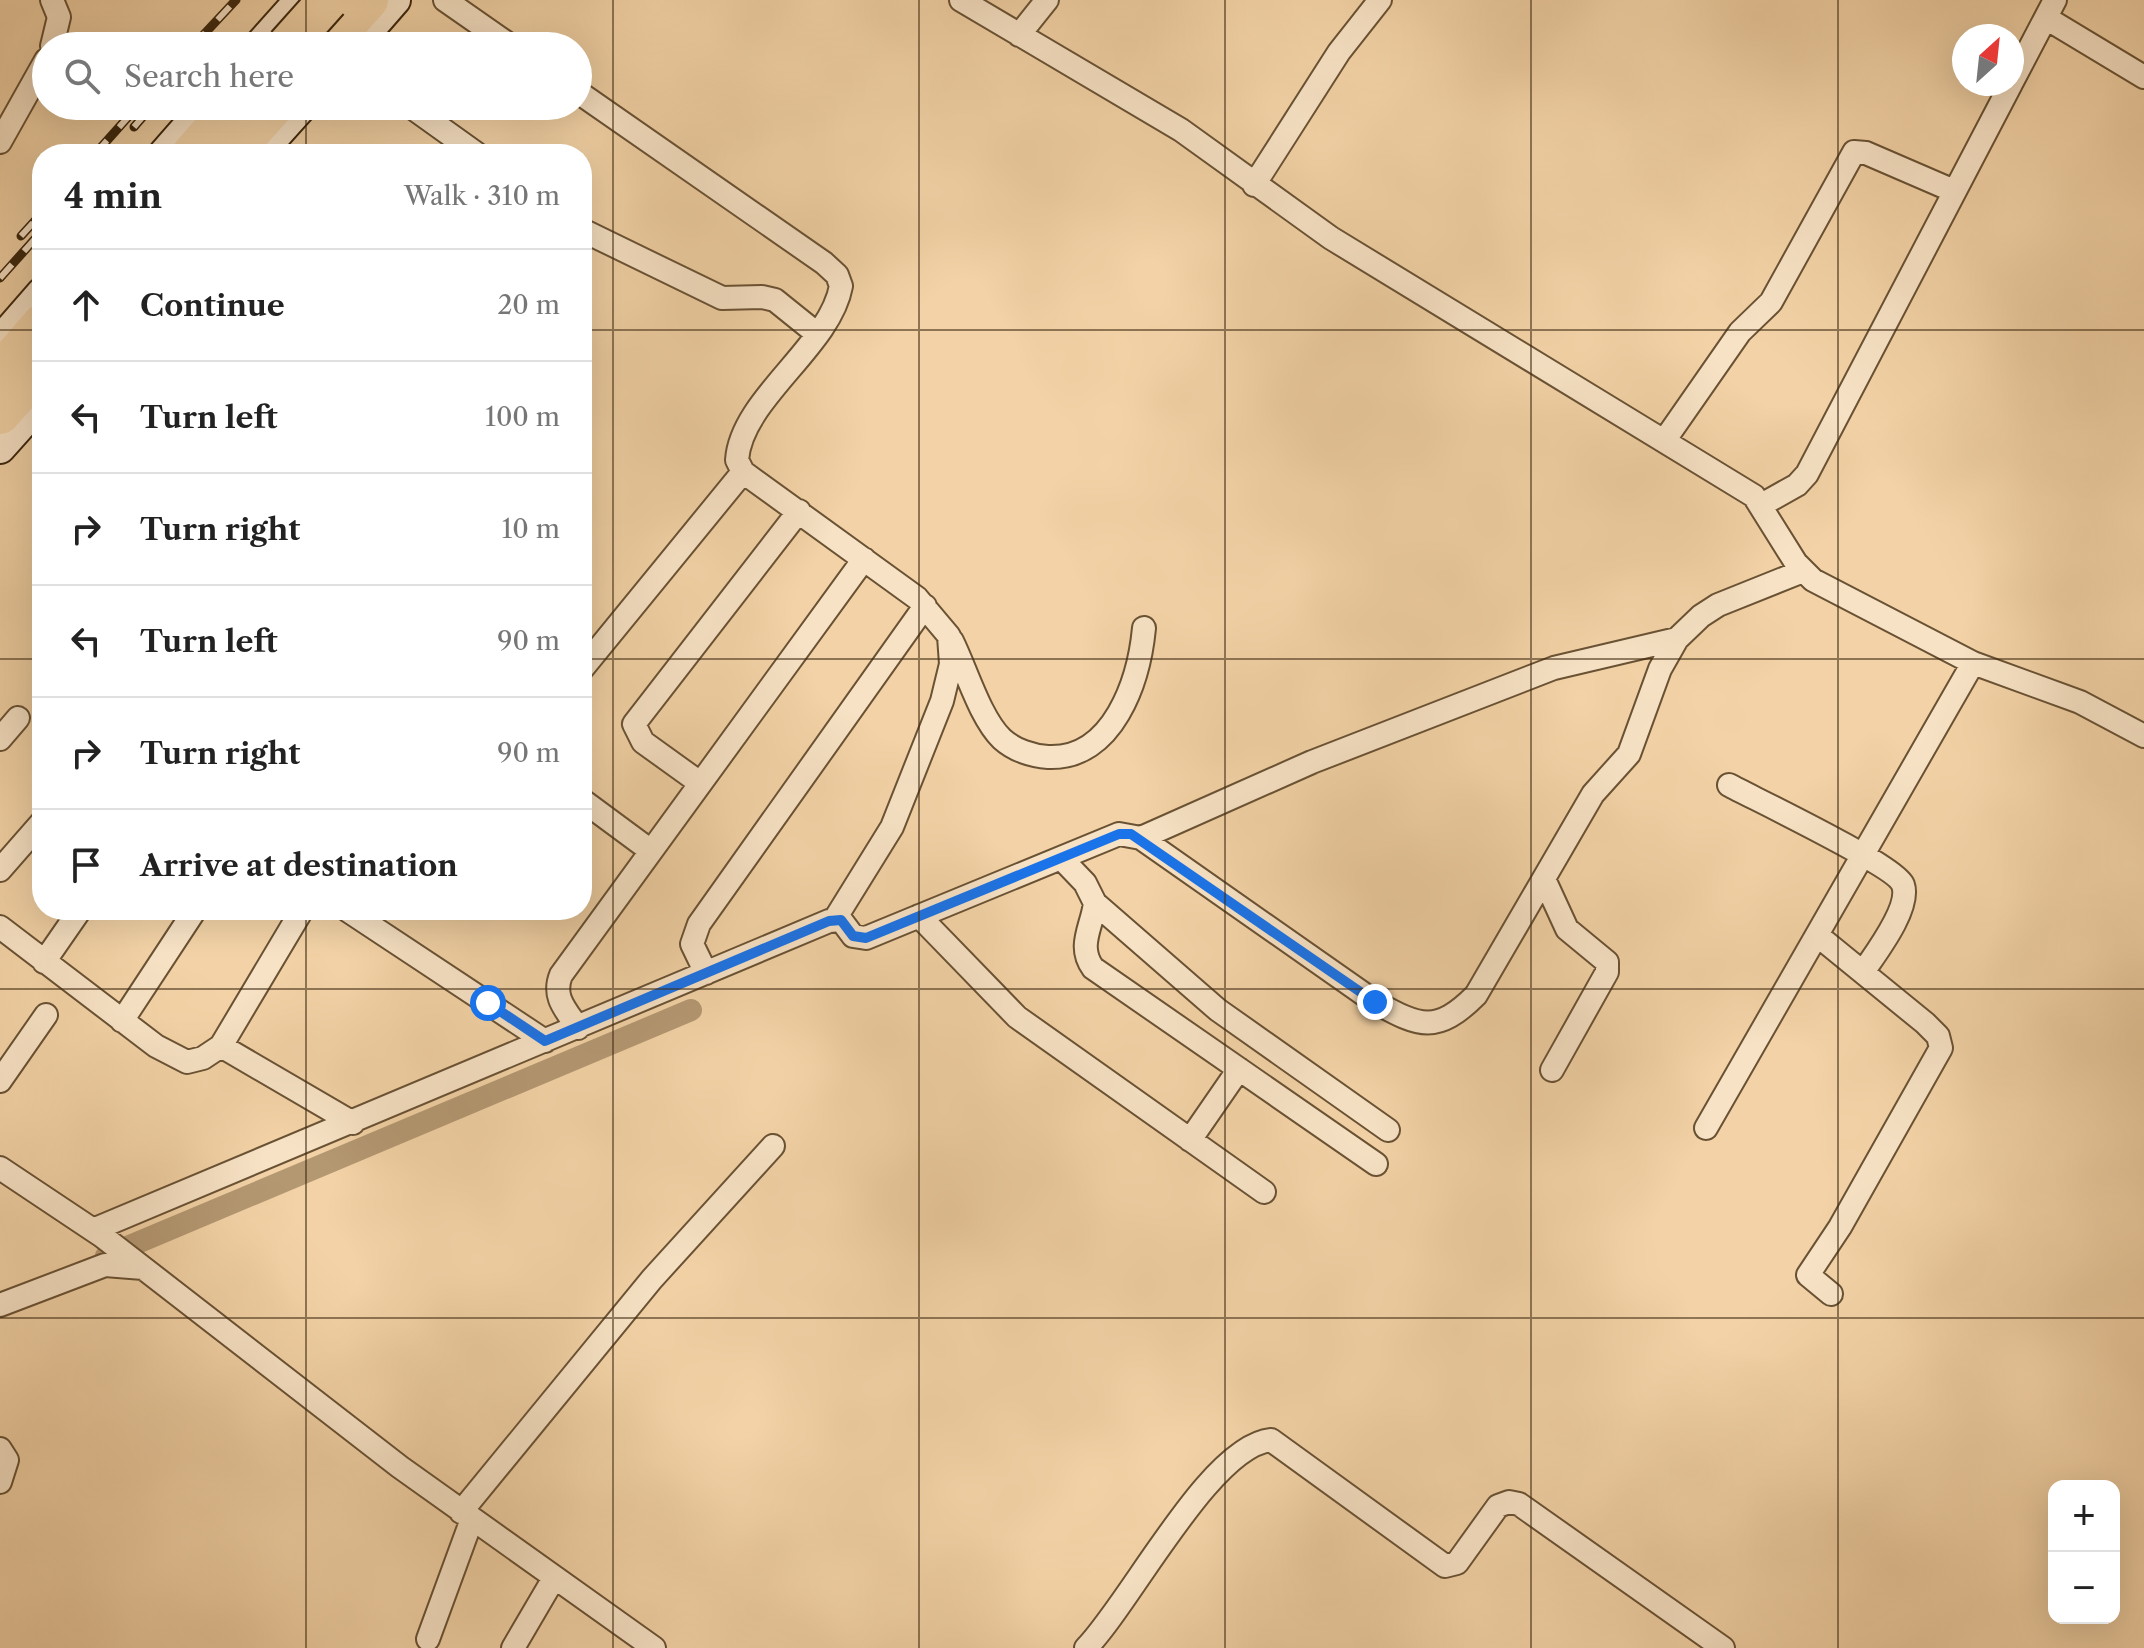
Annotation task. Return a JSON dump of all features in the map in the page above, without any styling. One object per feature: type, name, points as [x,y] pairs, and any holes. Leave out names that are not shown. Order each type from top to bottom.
[{"type":"highway","points":[[290,32],[328,0]]},
{"type":"highway","points":[[339,32],[368,0]]},
{"type":"highway","points":[[201,144],[222,120]]},
{"type":"highway","points":[[240,144],[261,120]]},
{"type":"highway","points":[[0,373],[32,336]]},
{"type":"highway","points":[[0,414],[32,378]]},
{"type":"street","points":[[52,0],[59,17],[55,32]]},
{"type":"street","points":[[283,32],[300,0]]},
{"type":"street","points":[[367,32],[395,0]]},
{"type":"street","points":[[445,0],[491,32]]},
{"type":"street","points":[[961,0],[1181,130],[1331,238],[1763,504],[1803,571],[1832,591],[1973,663],[2080,702],[2144,736]]},
{"type":"street","points":[[1019,35],[1047,0]]},
{"type":"street","points":[[1254,185],[1339,52],[1380,0]]},
{"type":"street","points":[[2024,58],[2050,9],[2144,77]]},
{"type":"street","points":[[0,142],[32,85]]},
{"type":"street","points":[[1763,504],[1797,485],[1807,474],[2004,96]]},
{"type":"street","points":[[592,102],[837,275],[841,286],[839,299],[743,432],[737,460],[743,472],[925,606],[949,636],[992,726],[1003,740],[1036,756],[1061,757],[1085,750],[1100,738],[1116,716],[1141,663],[1144,628]]},
{"type":"street","points":[[173,144],[194,120]]},
{"type":"street","points":[[268,144],[289,120]]},
{"type":"street","points":[[430,120],[463,144]]},
{"type":"street","points":[[1664,441],[1740,332],[1771,302],[1854,152],[1866,153],[1954,191]]},
{"type":"street","points":[[592,235],[722,298],[762,297],[775,300],[816,333]]},
{"type":"street","points":[[0,341],[32,304]]},
{"type":"street","points":[[0,448],[32,412]]},
{"type":"street","points":[[592,657],[743,472]]},
{"type":"street","points":[[700,783],[643,742],[634,724],[799,511]]},
{"type":"street","points":[[578,1028],[558,998],[556,987],[561,975],[864,559]]},
{"type":"street","points":[[845,926],[866,938],[1119,834],[1141,838],[1375,1002],[1409,1021],[1423,1024],[1453,1017],[1476,995],[1593,794],[1629,754],[1660,669],[1677,639],[1694,621],[1718,605],[1803,571]]},
{"type":"street","points":[[706,973],[692,944],[699,924],[925,606]]},
{"type":"street","points":[[97,1233],[706,973],[845,926],[892,827],[942,701],[951,664],[949,636]]},
{"type":"street","points":[[1141,838],[1312,762],[1554,668],[1677,639]]},
{"type":"street","points":[[1706,1128],[1973,663]]},
{"type":"street","points":[[0,739],[18,718]]},
{"type":"street","points":[[1729,785],[1896,875],[1904,886],[1903,901],[1896,920],[1863,972]]},
{"type":"street","points":[[592,807],[651,851]]},
{"type":"street","points":[[0,870],[32,833]]},
{"type":"street","points":[[1061,858],[1085,883],[1095,903],[1218,1010],[1388,1130]]},
{"type":"street","points":[[1544,879],[1567,929],[1607,962],[1607,972],[1552,1070]]},
{"type":"street","points":[[1095,903],[1085,944],[1085,956],[1093,968],[1376,1164]]},
{"type":"street","points":[[919,916],[1017,1017],[1264,1192]]},
{"type":"street","points":[[44,962],[73,920]]},
{"type":"street","points":[[122,1021],[188,920]]},
{"type":"street","points":[[0,927],[156,1046],[187,1062],[203,1058],[221,1046],[296,920]]},
{"type":"street","points":[[362,920],[545,1041]]},
{"type":"street","points":[[1817,935],[1925,1023],[1938,1036],[1941,1048],[1840,1227],[1808,1275],[1831,1294]]},
{"type":"street","points":[[0,1081],[46,1015]]},
{"type":"street","points":[[221,1046],[353,1123]]},
{"type":"street","points":[[1190,1140],[1239,1069]]},
{"type":"street","points":[[428,1639],[466,1516],[652,1279],[773,1146]]},
{"type":"street","points":[[0,1168],[97,1233],[466,1516],[654,1648]]},
{"type":"street","points":[[0,1305],[105,1265],[138,1264]]},
{"type":"street","points":[[1086,1648],[1116,1614],[1161,1544],[1220,1472],[1257,1442],[1271,1440],[1445,1566],[1457,1563],[1498,1506],[1509,1502],[1519,1504],[1723,1648]]},
{"type":"street","points":[[0,1449],[7,1460],[0,1482]]},
{"type":"street","points":[[513,1648],[554,1578]]},
{"type":"waterway","points":[[106,1256],[691,1010]]},
{"type":"railway","points":[[206,32],[236,0]]},
{"type":"railway","points":[[104,144],[125,120]]},
{"type":"railway","points":[[134,127],[140,120]]},
{"type":"railway","points":[[21,236],[32,224]]},
{"type":"railway","points":[[0,278],[32,242]]},
{"type":"route","points":[[488,1003],[545,1041],[829,921],[841,920],[853,936],[866,938],[1119,834],[1141,838],[1375,1002]]}]
